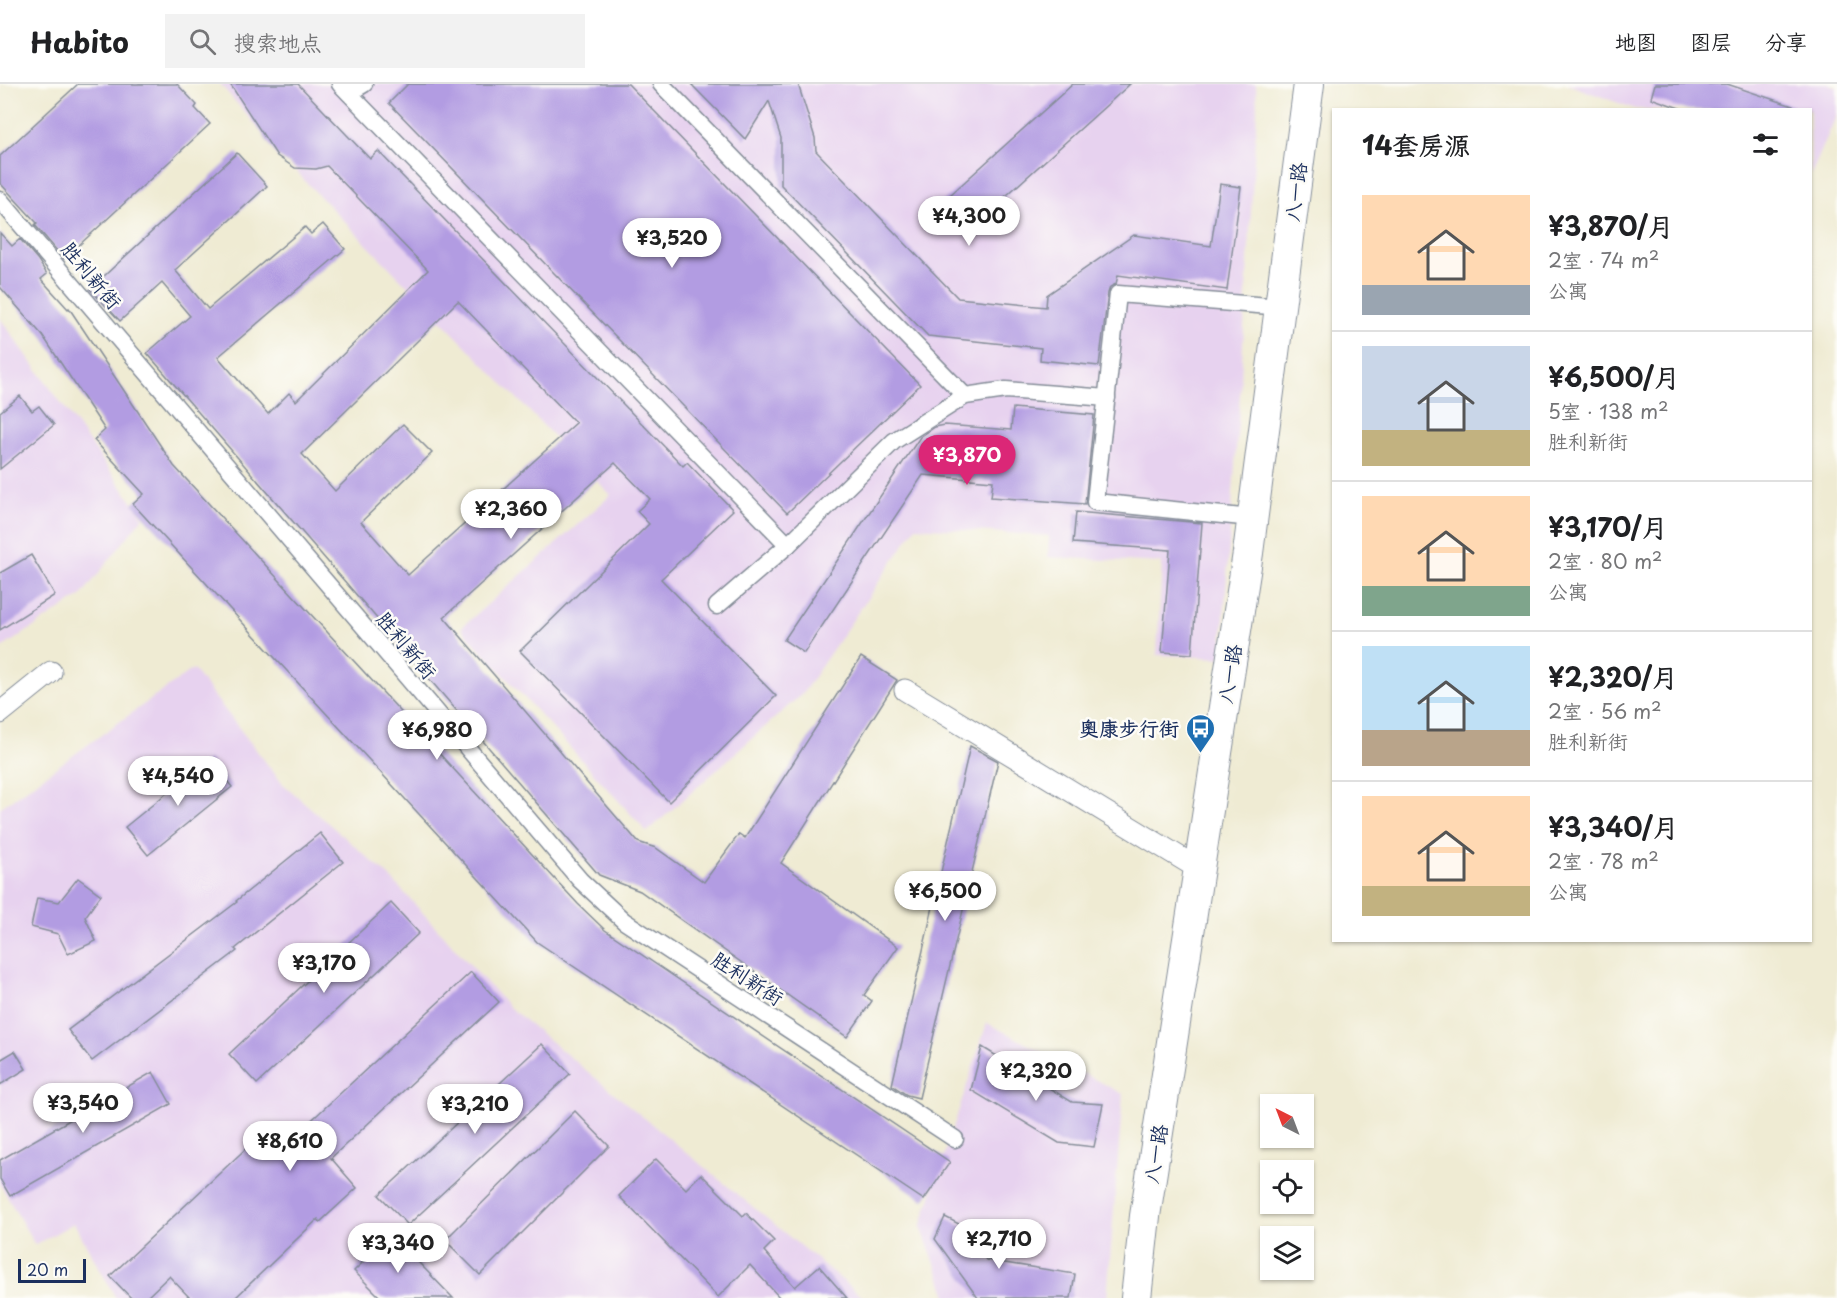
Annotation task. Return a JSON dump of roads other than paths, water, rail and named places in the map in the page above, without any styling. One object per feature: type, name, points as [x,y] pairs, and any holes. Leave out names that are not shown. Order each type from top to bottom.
[{"type":"main road","name":"八一路","points":[[1136,1298],[1145,1216],[1248,553],[1309,84]]},
{"type":"street","points":[[344,89],[364,84]]},
{"type":"street","points":[[661,84],[965,396]]},
{"type":"street","points":[[344,89],[788,545]]},
{"type":"street","name":"胜利新街","points":[[0,200],[580,879],[624,921],[955,1138]]},
{"type":"street","points":[[1252,518],[1095,502],[1118,294],[1281,307]]},
{"type":"street","points":[[717,606],[788,545],[894,441],[965,396],[1006,390],[1107,398]]},
{"type":"street","points":[[0,713],[51,672]]},
{"type":"street","points":[[905,690],[1199,869]]},
{"type":"place","name":"奥康步行街","points":[[1200,754]]}]
